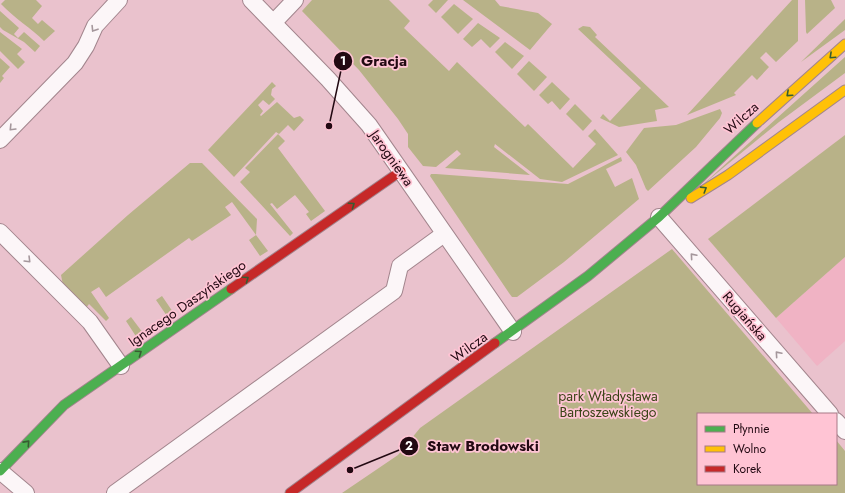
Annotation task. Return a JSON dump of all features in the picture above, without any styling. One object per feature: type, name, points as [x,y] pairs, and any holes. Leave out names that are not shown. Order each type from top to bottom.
[{"type":"street","points":[[0,140],[75,63],[86,46],[95,26],[119,0]]},
{"type":"street","name":"Jarogniewa","points":[[251,0],[274,22],[350,103],[401,171],[514,332]]},
{"type":"street","points":[[274,22],[295,0]]},
{"type":"street","name":"Wilcza","points":[[290,493],[514,332],[588,276],[659,217],[718,159],[845,44]]},
{"type":"street","name":"Wilcza","points":[[659,217],[728,175],[845,90]]},
{"type":"street","name":"Ignacego Daszyńskiego","points":[[0,471],[56,412],[401,171]]},
{"type":"street","name":"Rugiańska","points":[[659,217],[829,413]]},
{"type":"street","points":[[0,232],[90,322],[120,366]]},
{"type":"street","points":[[115,493],[394,291],[400,266],[444,234]]},
{"type":"street","points":[[837,422],[845,431]]},
{"type":"street","points":[[0,471],[26,493]]},
{"type":"shaded area","points":[[845,257],[845,341],[817,366],[776,318]]},
{"type":"green space","points":[[5,0],[36,0],[42,6],[32,18],[38,24],[42,20],[55,31],[44,41],[1,4]]},
{"type":"green space","points":[[312,0],[389,0],[410,21],[404,28],[449,71],[457,62],[525,127],[528,124],[573,168],[596,144],[588,136],[595,129],[618,155],[562,182],[540,179],[495,144],[494,147],[530,175],[445,168],[461,154],[457,150],[436,167],[423,166],[408,147],[408,134],[398,119],[359,70],[302,11]]},
{"type":"green space","points":[[433,0],[448,0],[436,13],[428,5]]},
{"type":"green space","points":[[463,0],[495,0],[500,6],[538,13],[552,24],[530,50]]},
{"type":"green space","points":[[792,0],[798,0],[798,41],[776,62],[766,52],[760,58],[769,67],[757,80],[752,75],[734,93],[736,95],[687,115]]},
{"type":"green space","points":[[805,0],[831,0],[835,8],[807,34],[806,32]]},
{"type":"green space","points":[[454,4],[473,19],[458,34],[441,17]]},
{"type":"green space","points":[[0,11],[19,28],[14,34],[18,38],[24,32],[40,46],[35,52],[24,42],[0,27]]},
{"type":"green space","points":[[845,19],[845,30],[801,62]]},
{"type":"green space","points":[[478,23],[500,38],[490,48],[481,39],[472,47],[463,39]]},
{"type":"green space","points":[[583,26],[590,27],[597,35],[595,37],[669,107],[655,110],[657,121],[619,127],[600,118],[603,114],[610,121],[641,88],[578,29]]},
{"type":"green space","points":[[0,32],[22,49],[17,54],[25,62],[18,69],[0,51]]},
{"type":"green space","points":[[505,42],[524,56],[512,69],[495,52]]},
{"type":"green space","points":[[845,57],[845,73],[779,122],[700,187]]},
{"type":"green space","points":[[0,58],[10,67],[2,76],[4,78],[0,83]]},
{"type":"green space","points":[[529,61],[547,77],[534,91],[517,74]]},
{"type":"green space","points":[[272,82],[276,86],[272,89],[271,95],[275,99],[269,105],[263,100],[258,105],[263,111],[260,115],[261,116],[277,102],[294,118],[300,116],[304,120],[294,131],[288,125],[279,134],[276,132],[234,177],[208,150]]},
{"type":"green space","points":[[552,82],[570,99],[560,110],[552,101],[548,104],[539,95]]},
{"type":"green space","points":[[575,104],[592,121],[583,131],[566,114]]},
{"type":"green space","points":[[720,109],[722,113],[720,118],[696,147],[648,191],[636,165],[626,152],[644,128],[676,125]]},
{"type":"green space","points":[[278,134],[285,141],[278,148],[325,211],[311,221],[306,214],[309,212],[295,195],[277,209],[272,203],[270,204],[293,233],[290,236],[240,182],[250,172],[245,168]]},
{"type":"green space","points":[[845,135],[845,257],[776,318],[708,239]]},
{"type":"green space","points":[[621,157],[622,161],[606,169],[615,187],[632,178],[639,199],[564,262],[517,297],[512,297],[509,293],[430,176],[431,174],[436,174],[568,184]]},
{"type":"green space","points":[[190,163],[202,163],[257,219],[256,235],[232,202],[225,207],[231,215],[192,241],[189,238],[106,297],[99,287],[91,292],[109,318],[106,321],[89,304],[86,308],[63,285],[61,275],[128,215]]},
{"type":"green space","points":[[256,235],[268,251],[260,256],[249,240]]},
{"type":"green space","name":"park Władysława Bartoszewskiego","points":[[672,249],[812,413],[697,413],[697,485],[837,485],[837,441],[845,451],[845,493],[342,493],[398,455],[420,428]]},
{"type":"green space","points":[[162,296],[175,315],[173,316],[171,314],[171,318],[169,319],[156,300]]},
{"type":"green space","points":[[131,317],[143,333],[141,335],[143,338],[139,341],[126,321]]},
{"type":"traffic: fast","points":[[495,343],[588,276],[659,217],[757,123]]},
{"type":"traffic: fast","points":[[0,471],[64,405],[231,289]]},
{"type":"traffic: slow","points":[[757,123],[845,44]]},
{"type":"traffic: slow","points":[[691,198],[728,175],[845,90]]},
{"type":"traffic: jam","points":[[231,289],[401,171]]},
{"type":"traffic: jam","points":[[290,493],[495,343]]},
{"type":"place","name":"Gracja","points":[[329,126]]},
{"type":"place","name":"Staw Brodowski","points":[[350,470]]}]
